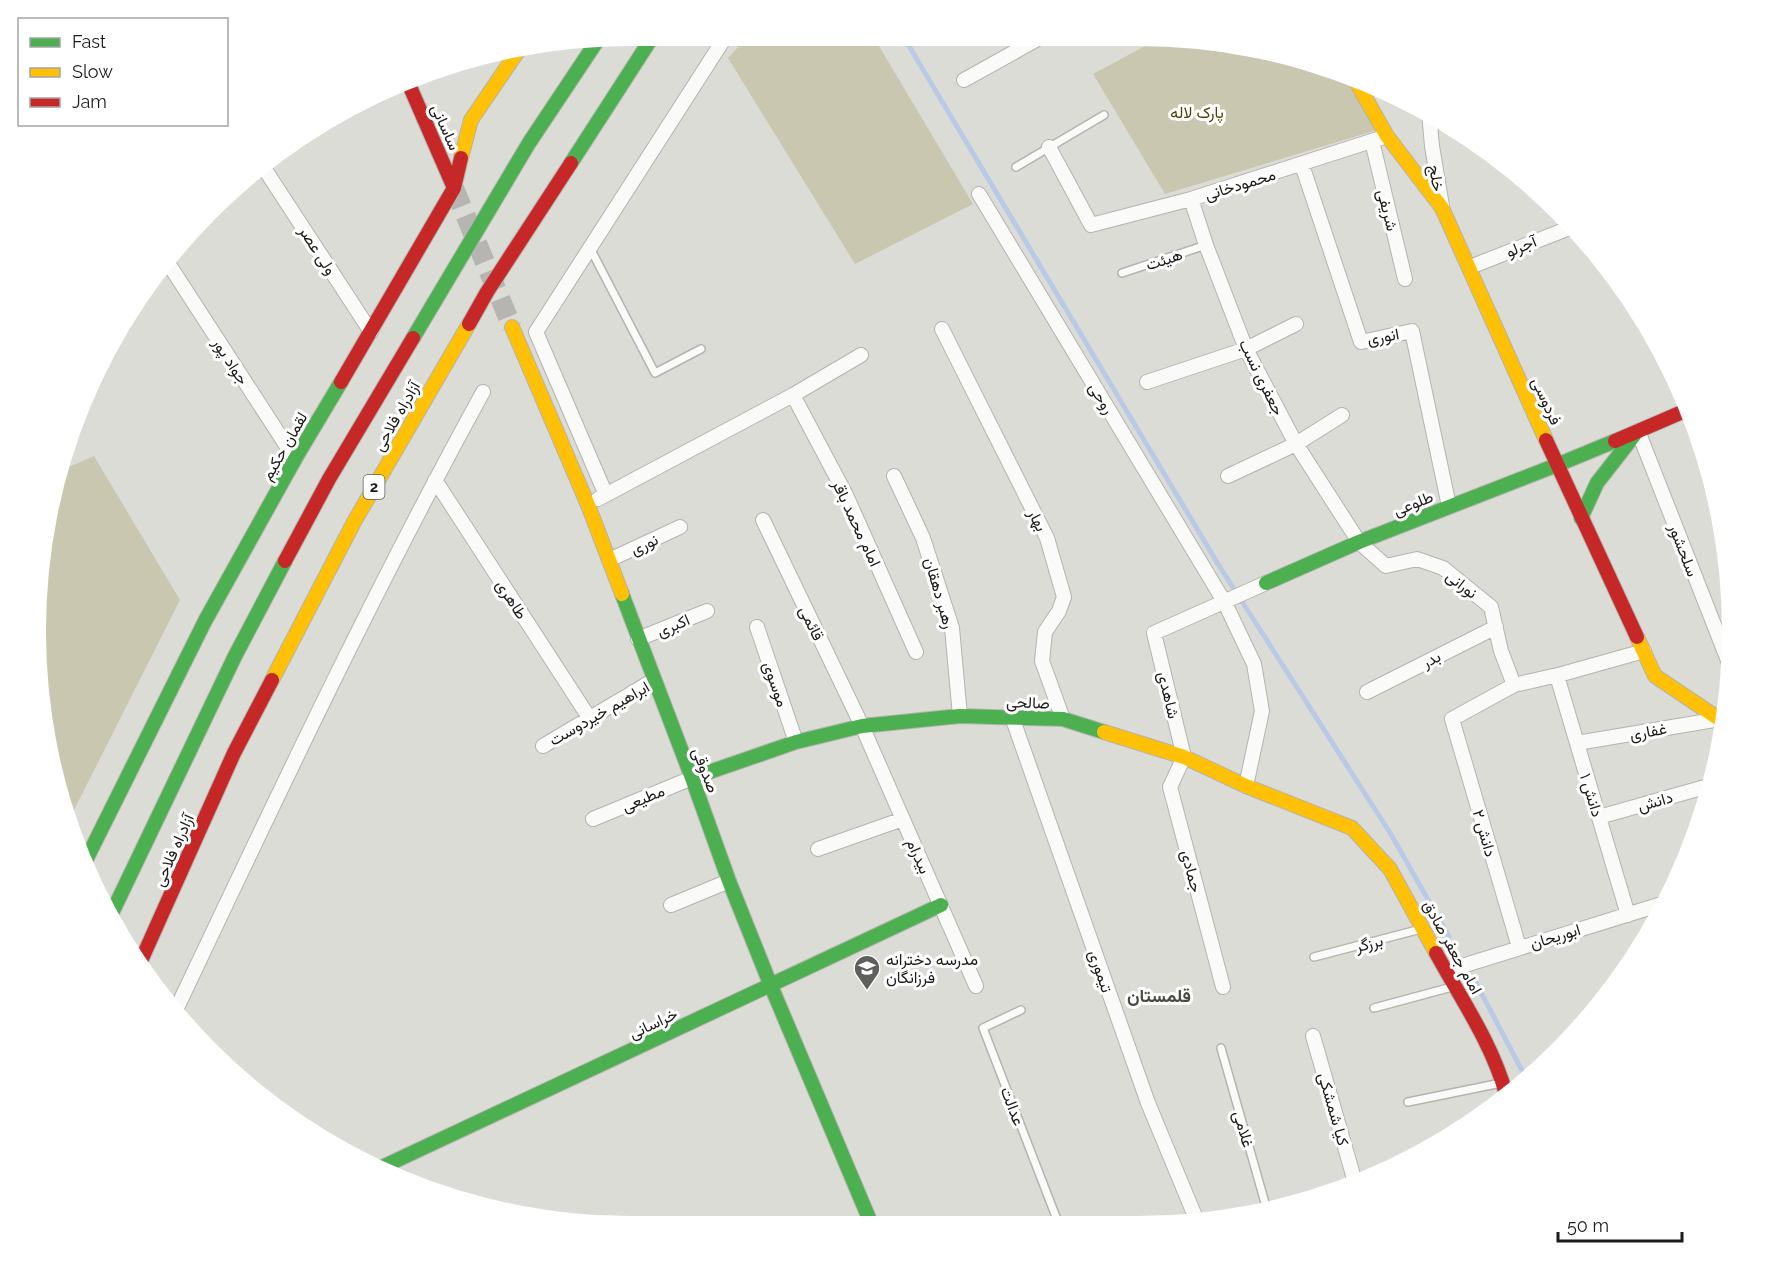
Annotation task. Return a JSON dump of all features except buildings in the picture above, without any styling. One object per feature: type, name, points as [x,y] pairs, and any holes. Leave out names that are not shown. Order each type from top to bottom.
[{"type":"main road","name":"آزادراه فلاحی","points":[[144,954],[234,753],[354,522],[487,292],[647,46]]},
{"type":"main road","name":"آزادراه فلاحی","points":[[115,906],[235,656],[329,479],[529,142],[592,48]]},
{"type":"main road","name":"لقمان حکیم","points":[[90,852],[205,621],[295,459],[454,188],[471,120],[513,59]]},
{"type":"main road","name":"ساسانی","points":[[411,90],[454,188]]},
{"type":"main road","name":"فردوسی","points":[[1362,91],[1387,136],[1442,208],[1581,518],[1655,676],[1715,716]]},
{"type":"main road","name":"صدوقی","points":[[512,327],[588,505],[729,881],[771,986],[868,1216]]},
{"type":"main road","name":"طلوعی","points":[[1266,583],[1359,542],[1557,465],[1679,413]]},
{"type":"main road","points":[[1581,518],[1597,483],[1638,431]]},
{"type":"main road","name":"صالحی","points":[[692,778],[795,742],[862,726],[960,716],[1063,720],[1184,757],[1246,786],[1352,828]]},
{"type":"main road","name":"امام جعفر صادق","points":[[1352,828],[1390,869],[1477,1024],[1503,1086]]},
{"type":"main road","name":"خراسانی","points":[[390,1163],[941,905]]},
{"type":"street","points":[[606,495],[536,332],[720,46]]},
{"type":"street","points":[[963,80],[1025,46]]},
{"type":"street","name":"خلج","points":[[1430,126],[1442,208]]},
{"type":"street","name":"محمودخانی","points":[[1049,147],[1091,225],[1191,199],[1387,136]]},
{"type":"street","name":"شریفی","points":[[1372,141],[1405,279]]},
{"type":"street","name":"انوری","points":[[1302,165],[1361,342],[1412,331],[1449,506]]},
{"type":"street","name":"ولی عصر","points":[[268,173],[371,332]]},
{"type":"street","name":"روحی","points":[[979,194],[1225,603],[1254,664],[1262,711],[1246,786]]},
{"type":"street","name":"جعفری نسب","points":[[1191,199],[1246,349],[1296,444],[1359,542]]},
{"type":"street","name":"آجرلو","points":[[1470,267],[1562,231]]},
{"type":"street","name":"جواد پور","points":[[172,269],[295,459]]},
{"type":"street","points":[[1147,382],[1246,349],[1296,324]]},
{"type":"street","name":"بهار","points":[[942,329],[1047,538],[1064,597],[1059,611],[1045,632],[1042,661],[1063,720]]},
{"type":"street","points":[[588,505],[793,395],[861,355]]},
{"type":"street","points":[[180,1002],[299,750],[435,480],[483,392]]},
{"type":"street","name":"امام محمد باقر","points":[[793,395],[846,495],[916,652]]},
{"type":"street","points":[[1228,477],[1296,444],[1342,415]]},
{"type":"street","name":"سلحشور","points":[[1638,431],[1721,643]]},
{"type":"street","name":"رهبر دهقان","points":[[894,476],[923,538],[952,628],[960,716]]},
{"type":"street","name":"طاهری","points":[[435,480],[590,718]]},
{"type":"street","name":"قائمی","points":[[763,520],[862,726]]},
{"type":"street","name":"نوری","points":[[609,560],[680,527]]},
{"type":"street","name":"نورانی","points":[[1359,542],[1386,566],[1417,559],[1443,568],[1491,606],[1501,651],[1514,685]]},
{"type":"street","name":"طلوعی","points":[[1154,633],[1266,583]]},
{"type":"street","name":"اکبری","points":[[639,639],[707,611]]},
{"type":"street","name":"موسوی","points":[[757,627],[795,742]]},
{"type":"street","name":"بدر","points":[[1367,692],[1496,627]]},
{"type":"street","name":"شاهدی","points":[[1154,633],[1184,757]]},
{"type":"street","points":[[1514,685],[1557,676],[1644,651]]},
{"type":"street","name":"دانش ۱","points":[[1557,676],[1628,915]]},
{"type":"street","name":"ابراهیم خیردوست","points":[[543,746],[654,680]]},
{"type":"street","name":"دانش ۲","points":[[1514,685],[1452,719],[1519,947]]},
{"type":"street","name":"تیموری","points":[[1012,717],[1148,1103],[1193,1212]]},
{"type":"street","name":"غفاری","points":[[1577,743],[1714,721]]},
{"type":"street","name":"بیدرام","points":[[862,726],[976,986]]},
{"type":"street","name":"جمادی","points":[[1184,757],[1170,787],[1222,987]]},
{"type":"street","name":"مطیعی","points":[[593,819],[692,778]]},
{"type":"street","name":"دانش","points":[[1599,817],[1700,788]]},
{"type":"street","points":[[818,849],[903,819]]},
{"type":"street","points":[[671,905],[729,881]]},
{"type":"street","name":"ابوریحان","points":[[1446,971],[1652,907]]},
{"type":"street","name":"کیا شمشکی","points":[[1313,1036],[1353,1174]]},
{"type":"lane","points":[[1017,166],[1104,115]]},
{"type":"lane","name":"هیئت","points":[[1122,273],[1206,244]]},
{"type":"lane","points":[[590,248],[656,373],[701,349]]},
{"type":"lane","name":"برزگر","points":[[1314,957],[1424,929]]},
{"type":"lane","points":[[1374,1008],[1455,986]]},
{"type":"lane","name":"عدالت","points":[[1021,1010],[984,1028],[1056,1216]]},
{"type":"lane","name":"غلامی","points":[[1221,1048],[1264,1201]]},
{"type":"lane","points":[[1408,1102],[1501,1089]]},
{"type":"green space","points":[[739,46],[879,46],[973,204],[855,264],[728,58]]},
{"type":"green space","name":"پارک لاله","points":[[1144,46],[1213,52],[1251,58],[1288,66],[1353,88],[1377,130],[1165,194],[1093,74]]},
{"type":"green space","points":[[94,456],[180,600],[75,809],[58,745],[48,669],[46,631],[52,555],[58,517],[70,466]]},
{"type":"waterway","points":[[909,46],[1218,564],[1392,836],[1449,937]]},
{"type":"waterway","points":[[1475,981],[1522,1070]]},
{"type":"tunnel","points":[[454,188],[512,327]]},
{"type":"traffic: fast","points":[[571,163],[647,46]]},
{"type":"traffic: fast","points":[[413,338],[529,143],[592,48]]},
{"type":"traffic: fast","points":[[90,852],[205,621],[295,459],[341,382]]},
{"type":"traffic: fast","points":[[1581,518],[1597,483],[1636,433]]},
{"type":"traffic: fast","points":[[1266,583],[1359,542],[1615,441]]},
{"type":"traffic: fast","points":[[115,906],[235,656],[285,561]]},
{"type":"traffic: fast","points":[[622,594],[729,881],[868,1216]]},
{"type":"traffic: fast","points":[[692,778],[796,742],[862,726],[960,716],[1063,719],[1104,732]]},
{"type":"traffic: fast","points":[[390,1163],[941,905]]},
{"type":"traffic: slow","points":[[461,158],[471,120],[513,59]]},
{"type":"traffic: slow","points":[[1362,91],[1387,136],[1442,208],[1546,440]]},
{"type":"traffic: slow","points":[[272,680],[354,522],[469,324]]},
{"type":"traffic: slow","points":[[512,327],[588,505],[622,594]]},
{"type":"traffic: slow","points":[[1637,637],[1655,676],[1715,716]]},
{"type":"traffic: slow","points":[[1104,732],[1184,757],[1246,786],[1352,828],[1390,869],[1436,953]]},
{"type":"traffic: jam","points":[[411,90],[454,188]]},
{"type":"traffic: jam","points":[[341,382],[454,188],[461,158]]},
{"type":"traffic: jam","points":[[469,324],[487,292],[571,163]]},
{"type":"traffic: jam","points":[[285,561],[329,479],[413,338]]},
{"type":"traffic: jam","points":[[1615,441],[1679,413]]},
{"type":"traffic: jam","points":[[1546,440],[1637,637]]},
{"type":"traffic: jam","points":[[144,954],[234,753],[272,680]]},
{"type":"traffic: jam","points":[[1436,953],[1484,1039],[1503,1086]]},
{"type":"place","name":"مدرسه دخترانه فرزانگان","points":[[867,991]]},
{"type":"district","name":"قلمستان","points":[[1159,996]]}]
